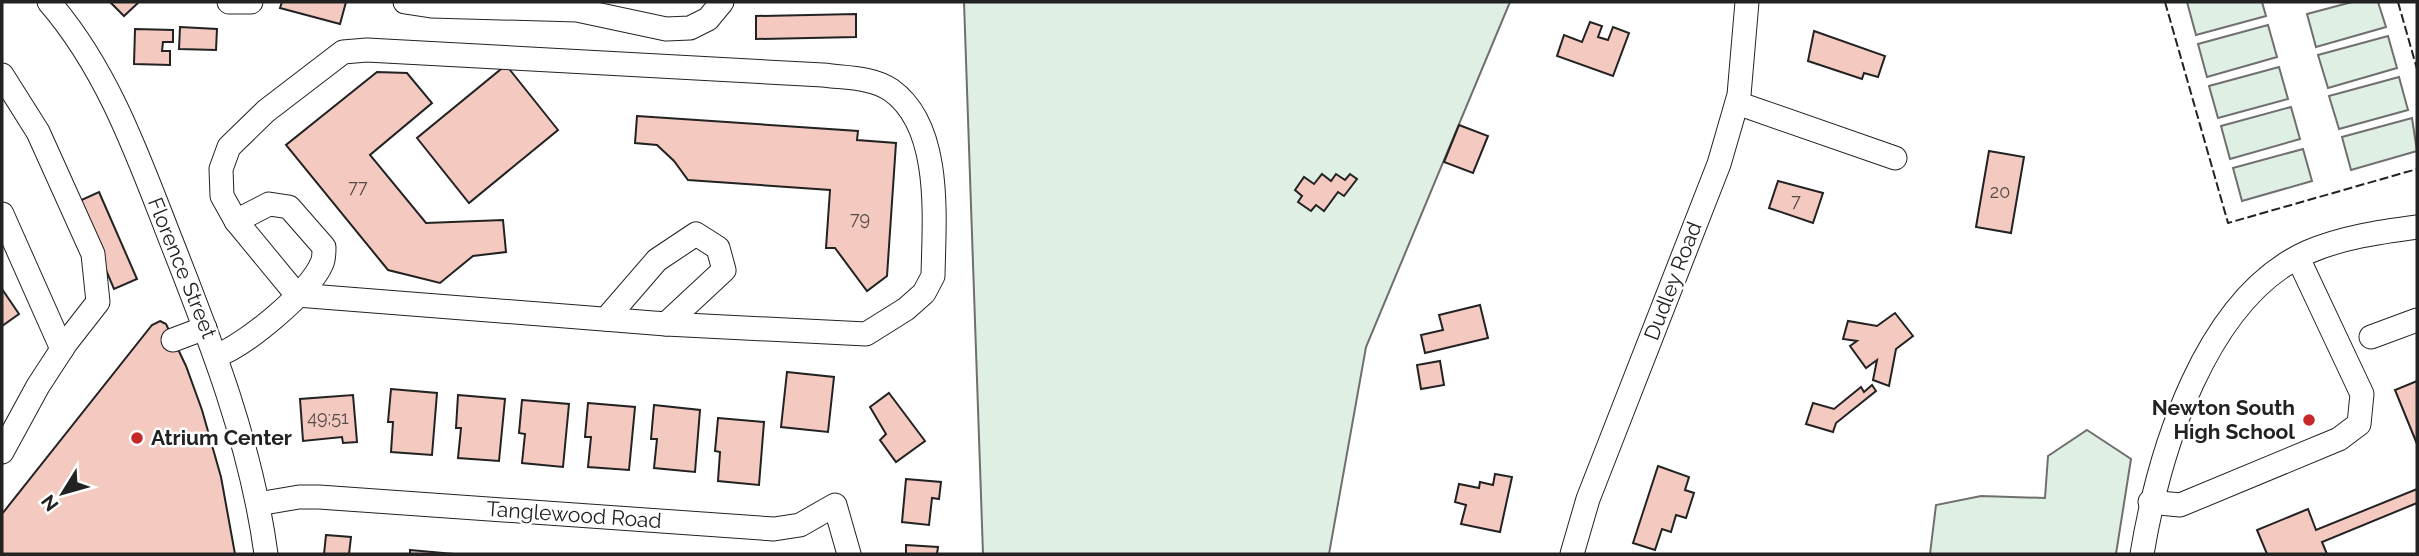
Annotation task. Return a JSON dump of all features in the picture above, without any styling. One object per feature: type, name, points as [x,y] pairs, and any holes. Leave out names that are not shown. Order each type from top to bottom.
[{"type":"street","name":"Florence Street","points":[[49,2],[91,59],[118,111],[205,328],[242,434],[266,554]]},
{"type":"street","points":[[229,2],[251,2]]},
{"type":"street","points":[[405,2],[431,6],[578,10],[666,29],[690,28],[708,19],[722,2]]},
{"type":"street","name":"Dudley Road","points":[[1572,554],[1588,499],[1719,164],[1737,103],[1744,62],[1747,2]]},
{"type":"street","points":[[367,50],[823,75],[869,80],[891,90],[908,108],[922,126],[928,147],[934,236],[933,276],[924,293],[906,309],[866,334],[666,324],[297,295],[236,221],[222,196],[221,169],[229,147],[266,111],[343,52],[367,50]]},
{"type":"street","points":[[2,75],[38,132],[93,254],[98,302],[62,349],[2,452]]},
{"type":"street","points":[[1737,103],[1895,158]]},
{"type":"street","points":[[216,356],[243,343],[297,295],[323,263],[324,247],[289,207],[269,204],[236,221]]},
{"type":"street","points":[[2,214],[62,349]]},
{"type":"street","points":[[2142,554],[2150,502],[2186,400],[2211,348],[2240,304],[2276,272],[2298,258],[2337,242],[2417,227]]},
{"type":"street","points":[[606,319],[657,260],[696,234],[719,248],[724,270],[666,324]]},
{"type":"street","points":[[2150,502],[2180,505],[2339,439],[2359,424],[2362,394],[2298,258]]},
{"type":"street","points":[[2371,337],[2417,320]]},
{"type":"street","points":[[173,340],[205,328]]},
{"type":"street","name":"Tanglewood Road","points":[[258,504],[319,497],[774,529],[800,526],[835,505],[849,554]]},
{"type":"green space","points":[[964,2],[1510,2],[1366,347],[1329,554],[983,554]]},
{"type":"green space","points":[[2187,2],[2262,2],[2266,16],[2196,35]]},
{"type":"green space","points":[[2352,2],[2378,2],[2386,27],[2316,47],[2307,14]]},
{"type":"green space","points":[[2268,25],[2277,57],[2207,77],[2198,44]]},
{"type":"green space","points":[[2388,36],[2397,68],[2328,88],[2318,55]]},
{"type":"green space","points":[[2279,67],[2288,99],[2218,118],[2209,86]]},
{"type":"green space","points":[[2399,77],[2408,110],[2339,129],[2329,96]]},
{"type":"green space","points":[[2291,107],[2300,139],[2230,159],[2221,126]]},
{"type":"green space","points":[[2412,118],[2417,151],[2351,170],[2342,137]]},
{"type":"green space","points":[[2303,149],[2312,181],[2242,201],[2233,168]]},
{"type":"green space","points":[[2087,430],[2131,459],[2116,554],[1930,554],[1936,505],[1981,496],[2045,498],[2048,456]]},
{"type":"building","points":[[110,2],[139,2],[124,16]]},
{"type":"building","points":[[282,2],[346,2],[340,24],[280,8]]},
{"type":"building","points":[[856,14],[856,37],[756,39],[756,16]]},
{"type":"building","points":[[1590,22],[1602,26],[1598,37],[1608,40],[1613,27],[1629,33],[1613,76],[1557,56],[1564,35],[1582,42]]},
{"type":"building","points":[[180,27],[217,29],[216,50],[179,49]]},
{"type":"building","points":[[135,29],[173,30],[173,42],[163,42],[162,51],[170,51],[170,65],[134,64]]},
{"type":"building","points":[[1814,31],[1885,56],[1878,77],[1864,73],[1862,79],[1808,61]]},
{"type":"building","points":[[506,65],[558,130],[469,203],[417,138]]},
{"type":"building","points":[[377,72],[407,73],[432,103],[370,155],[426,223],[503,220],[506,252],[473,256],[440,283],[388,270],[286,145]]},
{"type":"building","points":[[637,116],[858,131],[857,140],[896,143],[887,276],[867,291],[835,248],[826,248],[830,190],[688,180],[674,161],[657,145],[635,143]]},
{"type":"building","points":[[1459,125],[1488,136],[1473,173],[1444,162]]},
{"type":"building","points":[[1989,151],[2024,157],[2011,233],[1976,227]]},
{"type":"building","points":[[1322,174],[1331,181],[1336,174],[1345,180],[1350,174],[1357,179],[1344,196],[1338,192],[1324,211],[1316,205],[1311,211],[1298,202],[1302,196],[1295,190],[1304,177],[1314,184]]},
{"type":"building","points":[[1778,181],[1823,193],[1813,223],[1769,208]]},
{"type":"building","points":[[99,192],[137,279],[114,289],[77,202]]},
{"type":"building","points":[[2,289],[19,314],[2,326]]},
{"type":"building","points":[[1480,305],[1488,338],[1425,353],[1421,335],[1443,330],[1439,315]]},
{"type":"building","points":[[1895,313],[1913,336],[1896,349],[1889,386],[1873,380],[1877,360],[1866,368],[1850,346],[1857,341],[1843,339],[1848,321],[1877,326]]},
{"type":"building","name":"Atrium Center","points":[[160,321],[166,324],[186,366],[202,410],[221,477],[235,554],[2,554],[2,514],[152,325]]},
{"type":"building","points":[[1440,361],[1444,385],[1421,389],[1417,365]]},
{"type":"building","points":[[787,372],[834,377],[828,432],[781,427]]},
{"type":"building","points":[[2417,381],[2417,444],[2395,390]]},
{"type":"building","points":[[1872,385],[1876,391],[1836,423],[1833,432],[1806,424],[1813,403],[1834,409],[1861,387],[1864,392]]},
{"type":"building","points":[[391,389],[437,393],[432,455],[391,452],[393,422],[388,422]]},
{"type":"building","points":[[889,393],[925,441],[896,462],[880,440],[886,434],[870,407]]},
{"type":"building","points":[[353,395],[357,442],[343,443],[342,437],[303,441],[300,399]]},
{"type":"building","points":[[458,395],[505,399],[499,461],[458,458],[461,428],[456,428]]},
{"type":"building","points":[[522,400],[569,404],[563,467],[522,463],[525,434],[519,433]]},
{"type":"building","points":[[588,403],[635,407],[629,470],[588,467],[591,437],[585,437]]},
{"type":"building","points":[[654,405],[700,410],[695,472],[654,468],[657,439],[651,439]]},
{"type":"building","points":[[718,418],[764,422],[759,485],[718,481],[720,452],[715,451]]},
{"type":"building","points":[[1658,466],[1689,477],[1685,490],[1694,493],[1686,518],[1676,515],[1671,532],[1662,529],[1655,550],[1633,543]]},
{"type":"building","points":[[1495,474],[1512,477],[1500,532],[1461,524],[1466,505],[1455,502],[1459,484],[1479,488],[1480,482],[1493,485]]},
{"type":"building","points":[[906,479],[941,482],[939,499],[932,498],[929,525],[902,522]]},
{"type":"building","points":[[2417,489],[2417,503],[2322,542],[2327,554],[2267,554],[2257,530],[2308,509],[2316,530]]},
{"type":"building","points":[[326,535],[351,537],[349,554],[324,554]]},
{"type":"building","points":[[906,545],[938,547],[937,554],[906,554]]},
{"type":"building","points":[[410,550],[454,554],[410,554]]},
{"type":"fence","points":[[2165,2],[2228,223],[2417,169]]},
{"type":"fence","points":[[2398,2],[2417,69]]},
{"type":"place","name":"Newton South High School","points":[[2309,420]]},
{"type":"place","name":"Atrium Center","points":[[137,438]]}]
